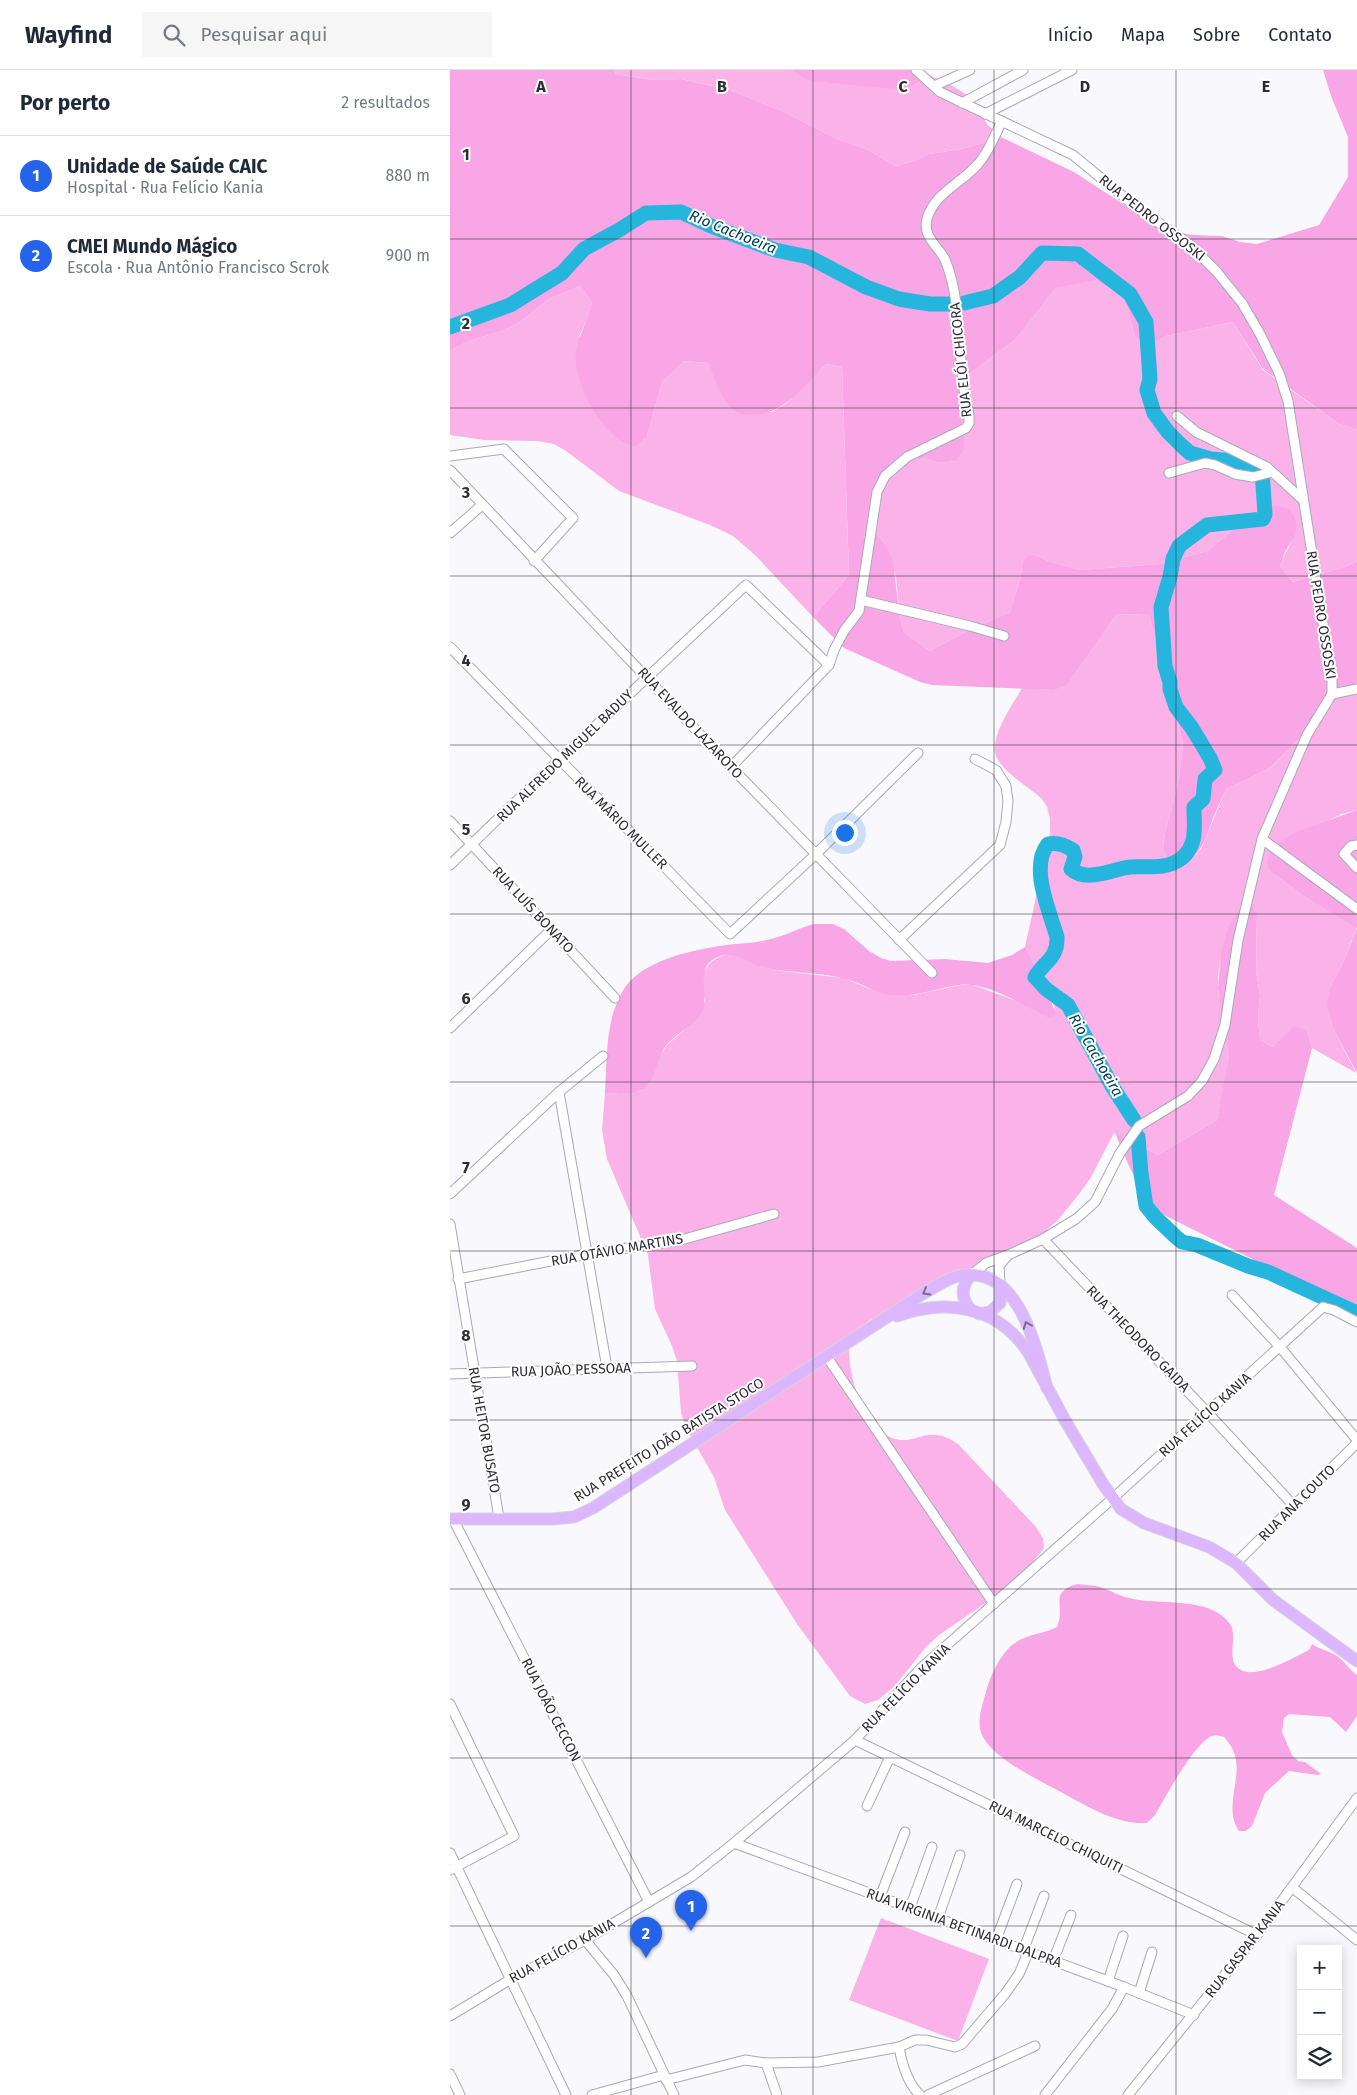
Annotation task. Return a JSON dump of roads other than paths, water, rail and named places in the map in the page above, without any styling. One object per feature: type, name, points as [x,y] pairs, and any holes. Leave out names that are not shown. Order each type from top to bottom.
[{"type":"main road","name":"RUA PREFEITO JOÃO BATISTA STOCO","points":[[451,1519],[552,1519],[574,1517],[592,1508],[924,1293],[955,1277],[971,1275],[986,1277],[1000,1284],[1012,1297],[1021,1310],[1038,1354],[1047,1388]]},
{"type":"main road","points":[[971,1275],[965,1284],[962,1294],[966,1306],[976,1313],[990,1312],[1000,1303],[1000,1284]]},
{"type":"main road","name":"RUA PREFEITO JOÃO BATISTA STOCO","points":[[884,1320],[930,1307],[948,1306],[976,1313],[1003,1325],[1028,1352],[1112,1499],[1130,1516],[1201,1543],[1236,1563],[1274,1600],[1357,1661]]},
{"type":"street","name":"RUA PEDRO OSSOSKI","points":[[916,70],[934,86],[962,104],[1002,121],[1073,156],[1136,207],[1188,243],[1217,272],[1242,303],[1279,373],[1288,401],[1332,680],[1332,694],[1308,735],[1262,839],[1238,940],[1225,1025],[1214,1059],[1202,1082],[1188,1096],[1139,1126],[1133,1133],[1095,1202],[1076,1219],[1043,1240],[986,1263],[971,1275]]},
{"type":"street","points":[[934,86],[970,70]]},
{"type":"street","points":[[962,104],[1023,70]]},
{"type":"street","points":[[985,114],[1072,70]]},
{"type":"street","name":"RUA ELÓI CHICORA","points":[[829,666],[840,637],[859,610],[878,492],[885,476],[907,456],[966,428],[969,424],[954,295],[945,260],[930,242],[926,228],[927,217],[944,192],[977,166],[984,157],[1002,121]]},
{"type":"street","points":[[1177,416],[1196,432],[1246,455],[1272,472],[1303,501]]},
{"type":"street","points":[[450,456],[504,449],[573,518],[534,561]]},
{"type":"street","points":[[1169,474],[1205,463],[1215,464],[1235,474],[1253,477],[1272,472]]},
{"type":"street","name":"RUA EVALDO LAZAROTO","points":[[452,475],[647,677],[730,767],[932,973]]},
{"type":"street","points":[[450,533],[482,505]]},
{"type":"street","name":"RUA ALFREDO MIGUEL BADUY","points":[[450,865],[647,677],[746,586],[829,666]]},
{"type":"street","points":[[861,600],[1004,636]]},
{"type":"street","name":"RUA MÁRIO MULLER","points":[[450,647],[730,934],[816,855]]},
{"type":"street","points":[[730,767],[829,666]]},
{"type":"street","points":[[1332,694],[1357,689]]},
{"type":"street","points":[[816,855],[918,753]]},
{"type":"street","points":[[899,940],[1000,845],[1008,808],[1006,786],[996,770],[975,758]]},
{"type":"street","name":"RUA LUÍS BONATO","points":[[450,821],[615,998]]},
{"type":"street","points":[[1262,839],[1357,909]]},
{"type":"street","points":[[1357,845],[1351,846],[1344,854],[1357,868]]},
{"type":"street","points":[[450,1028],[552,929]]},
{"type":"street","points":[[450,1194],[559,1092],[603,1056]]},
{"type":"street","points":[[559,1092],[607,1368]]},
{"type":"street","name":"RUA OTÁVIO MARTINS","points":[[458,1279],[587,1254],[682,1240],[774,1214]]},
{"type":"street","name":"RUA HEITOR BUSATO","points":[[450,1224],[498,1518]]},
{"type":"street","name":"RUA THEODORO GAIDA","points":[[1043,1240],[1208,1412],[1294,1506]]},
{"type":"street","points":[[1000,1284],[999,1266],[1008,1255]]},
{"type":"street","points":[[1232,1295],[1280,1347],[1357,1441]]},
{"type":"street","name":"RUA FELÍCIO KANIA","points":[[450,2016],[510,1979],[584,1940],[691,1877],[734,1843],[854,1740],[921,1668],[1112,1499],[1323,1307],[1334,1310],[1357,1322]]},
{"type":"street","points":[[827,1357],[994,1604]]},
{"type":"street","name":"RUA JOÃO PESSOAA","points":[[450,1374],[692,1366]]},
{"type":"street","name":"RUA ANA COUTO","points":[[1236,1563],[1357,1441]]},
{"type":"street","name":"RUA JOÃO CECCON","points":[[451,1519],[649,1902]]},
{"type":"street","points":[[450,1704],[514,1836],[453,1868]]},
{"type":"street","name":"RUA MARCELO CHIQUITI","points":[[854,1740],[1257,1935]]},
{"type":"street","points":[[867,1806],[890,1757]]},
{"type":"street","name":"RUA GASPAR KANIA","points":[[1128,2095],[1257,1935],[1357,1798]]},
{"type":"street","points":[[880,1897],[905,1832]]},
{"type":"street","name":"RUA VIRGINIA BETINARDI DALPRA","points":[[734,1843],[1124,1987],[1194,2015]]},
{"type":"street","points":[[910,1908],[932,1847]]},
{"type":"street","points":[[450,1853],[453,1868],[510,1979],[566,2095]]},
{"type":"street","points":[[938,1918],[960,1855]]},
{"type":"street","points":[[996,1940],[1017,1884]]},
{"type":"street","points":[[1293,1888],[1357,1940]]},
{"type":"street","points":[[592,2095],[745,2060],[766,2063],[818,2062],[899,2047],[916,2040],[926,2040],[955,2047],[962,2044],[1019,1974],[1044,1896]]},
{"type":"street","points":[[1053,1961],[1071,1915]]},
{"type":"street","points":[[1108,1982],[1123,1936]]},
{"type":"street","points":[[584,1940],[614,1975],[627,1996],[674,2095]]},
{"type":"street","points":[[1139,1993],[1152,1952]]},
{"type":"street","points":[[1045,2095],[1112,2009],[1124,1987]]},
{"type":"street","points":[[928,2095],[1034,2046]]},
{"type":"street","points":[[899,2047],[902,2065],[914,2090],[920,2095]]},
{"type":"street","points":[[766,2063],[777,2095]]},
{"type":"street","points":[[450,2074],[460,2095]]},
{"type":"waterway","name":"Rio Cachoeira","points":[[450,327],[510,305],[562,273],[584,249],[646,213],[681,212],[711,226],[775,250],[809,257],[866,287],[899,299],[930,304],[949,304]]},
{"type":"waterway","name":"Rio Cachoeira","points":[[964,303],[993,296],[1020,277],[1042,253],[1078,254],[1130,294],[1146,322],[1150,379],[1147,390],[1154,413],[1168,432],[1190,453],[1211,459],[1243,462],[1260,467],[1262,471],[1265,514],[1263,519],[1207,525],[1179,546],[1173,559],[1161,607],[1165,666],[1170,689],[1176,707],[1192,728],[1215,770],[1205,779],[1203,799],[1194,807],[1194,834],[1191,847],[1182,858],[1163,866],[1130,867],[1100,874],[1084,875],[1071,869],[1075,857],[1073,850],[1061,844],[1051,843],[1048,844],[1040,865],[1043,890],[1057,937],[1057,944],[1053,955],[1035,977],[1046,989],[1068,1005],[1112,1086],[1134,1120]]},
{"type":"waterway","name":"Rio Cachoeira","points":[[1138,1137],[1146,1206],[1182,1242],[1197,1245],[1248,1266],[1268,1272],[1357,1313]]},
{"type":"place","name":"Unidade de Saúde CAIC","points":[[691,1931]]},
{"type":"place","name":"CMEI Mundo Mágico","points":[[646,1958]]}]
